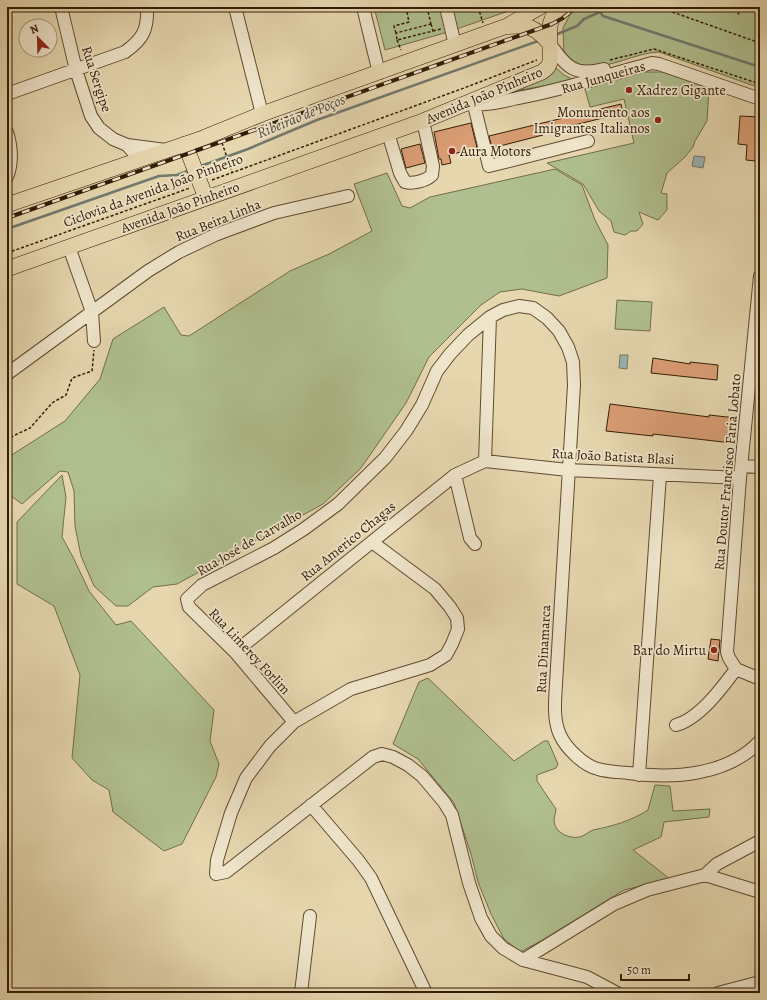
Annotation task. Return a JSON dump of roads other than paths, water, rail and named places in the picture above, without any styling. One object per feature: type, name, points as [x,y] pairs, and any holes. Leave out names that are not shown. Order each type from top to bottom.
[{"type":"main road","name":"Avenida João Pinheiro","points":[[7,269],[69,247],[203,191],[388,133],[470,105],[542,72],[548,67],[550,62],[552,18],[561,7]]},
{"type":"main road","points":[[7,205],[167,150],[186,148],[262,114],[504,27],[537,8]]},
{"type":"main road","points":[[504,27],[525,26],[534,28],[550,43]]},
{"type":"main road","points":[[186,148],[203,191]]},
{"type":"street","name":"Rua Sergipe","points":[[61,7],[76,70],[91,116],[99,128],[113,139],[127,145],[167,150]]},
{"type":"street","points":[[7,94],[125,52],[137,44],[144,34],[148,19],[147,7]]},
{"type":"street","points":[[236,7],[262,114]]},
{"type":"street","points":[[363,7],[379,73]]},
{"type":"street","points":[[446,7],[455,45]]},
{"type":"street","name":"Rua Junqueiras","points":[[550,43],[567,65],[580,72],[594,72],[652,57],[661,58],[760,91]]},
{"type":"street","name":"Rua Junqueiras","points":[[470,105],[482,105],[545,93],[652,63],[659,64],[760,99]]},
{"type":"street","points":[[470,105],[489,166],[588,141]]},
{"type":"street","points":[[388,133],[400,173],[405,182],[410,183],[429,178],[432,175],[433,166],[423,121]]},
{"type":"street","points":[[7,132],[11,145],[11,160],[7,177]]},
{"type":"street","name":"Rua Sergipe","points":[[127,145],[140,160]]},
{"type":"street","name":"Rua Beira Linha","points":[[7,374],[148,271],[178,252],[215,235],[274,213],[348,196]]},
{"type":"street","points":[[69,247],[92,312],[94,342]]},
{"type":"street","name":"Rua Doutor Francisco Faria Lobato","points":[[736,669],[728,658],[727,652],[741,472],[760,276]]},
{"type":"street","name":"Rua José de Carvalho","points":[[187,599],[202,585],[274,548],[304,529],[338,504],[385,458],[406,431],[422,405],[437,370],[450,354],[468,335],[503,310],[519,306],[533,308],[547,318],[559,331],[568,347],[573,362],[574,386],[568,470]]},
{"type":"street","points":[[485,461],[490,318]]},
{"type":"street","name":"Rua João Batista Blasi","points":[[485,461],[568,470],[660,474],[741,472],[760,468]]},
{"type":"street","name":"Rua Americo Chagas","points":[[235,652],[455,475],[485,461]]},
{"type":"street","name":"Rua Dinamarca","points":[[568,470],[555,716],[560,735],[581,761],[596,769],[638,775],[660,776],[682,775],[712,770],[733,761],[754,747],[760,741]]},
{"type":"street","points":[[638,775],[660,474]]},
{"type":"street","points":[[455,475],[470,538],[475,544]]},
{"type":"street","points":[[372,542],[435,589],[450,607],[457,618],[458,629],[452,644],[446,655],[430,665],[351,689],[294,722],[270,746],[246,778],[231,814],[217,860],[216,874],[226,872],[373,757],[382,754],[393,757],[408,765],[422,776],[444,802],[452,815],[469,883],[481,918],[491,936],[503,948],[523,960],[587,977],[617,993]]},
{"type":"street","name":"Rua Limercy Forlim","points":[[187,599],[189,607],[235,652],[294,722]]},
{"type":"street","points":[[676,725],[684,723],[720,691],[736,669],[760,679]]},
{"type":"street","points":[[311,805],[358,860],[371,878],[426,993]]},
{"type":"street","points":[[523,960],[614,904],[647,890],[705,875],[717,864],[760,841]]},
{"type":"street","points":[[705,875],[760,892]]},
{"type":"street","points":[[301,993],[310,916]]},
{"type":"street","points":[[718,993],[760,982]]},
{"type":"water","points":[[694,156],[705,157],[703,168],[692,166]]},
{"type":"water","points":[[620,355],[628,355],[627,369],[619,368]]},
{"type":"waterway","name":"Ribeirão de Poços","points":[[600,7],[600,12]]},
{"type":"waterway","points":[[600,12],[603,16],[760,67]]},
{"type":"waterway","name":"Ribeirão de Poços","points":[[555,35],[577,26],[584,19],[600,12]]},
{"type":"waterway","name":"Ribeirão de Poços","points":[[198,167],[248,149],[317,120],[538,41]]},
{"type":"waterway","name":"Ribeirão de Poços","points":[[7,229],[159,176],[177,175],[190,170]]},
{"type":"railway","points":[[7,218],[552,24],[563,18],[576,7]]},
{"type":"place","name":"Xadrez Gigante","points":[[629,90]]},
{"type":"place","name":"Monumento aos Imigrantes Italianos","points":[[658,120]]},
{"type":"place","name":"Aura Motors","points":[[452,151]]},
{"type":"place","name":"Bar do Mirtu","points":[[714,650]]}]
